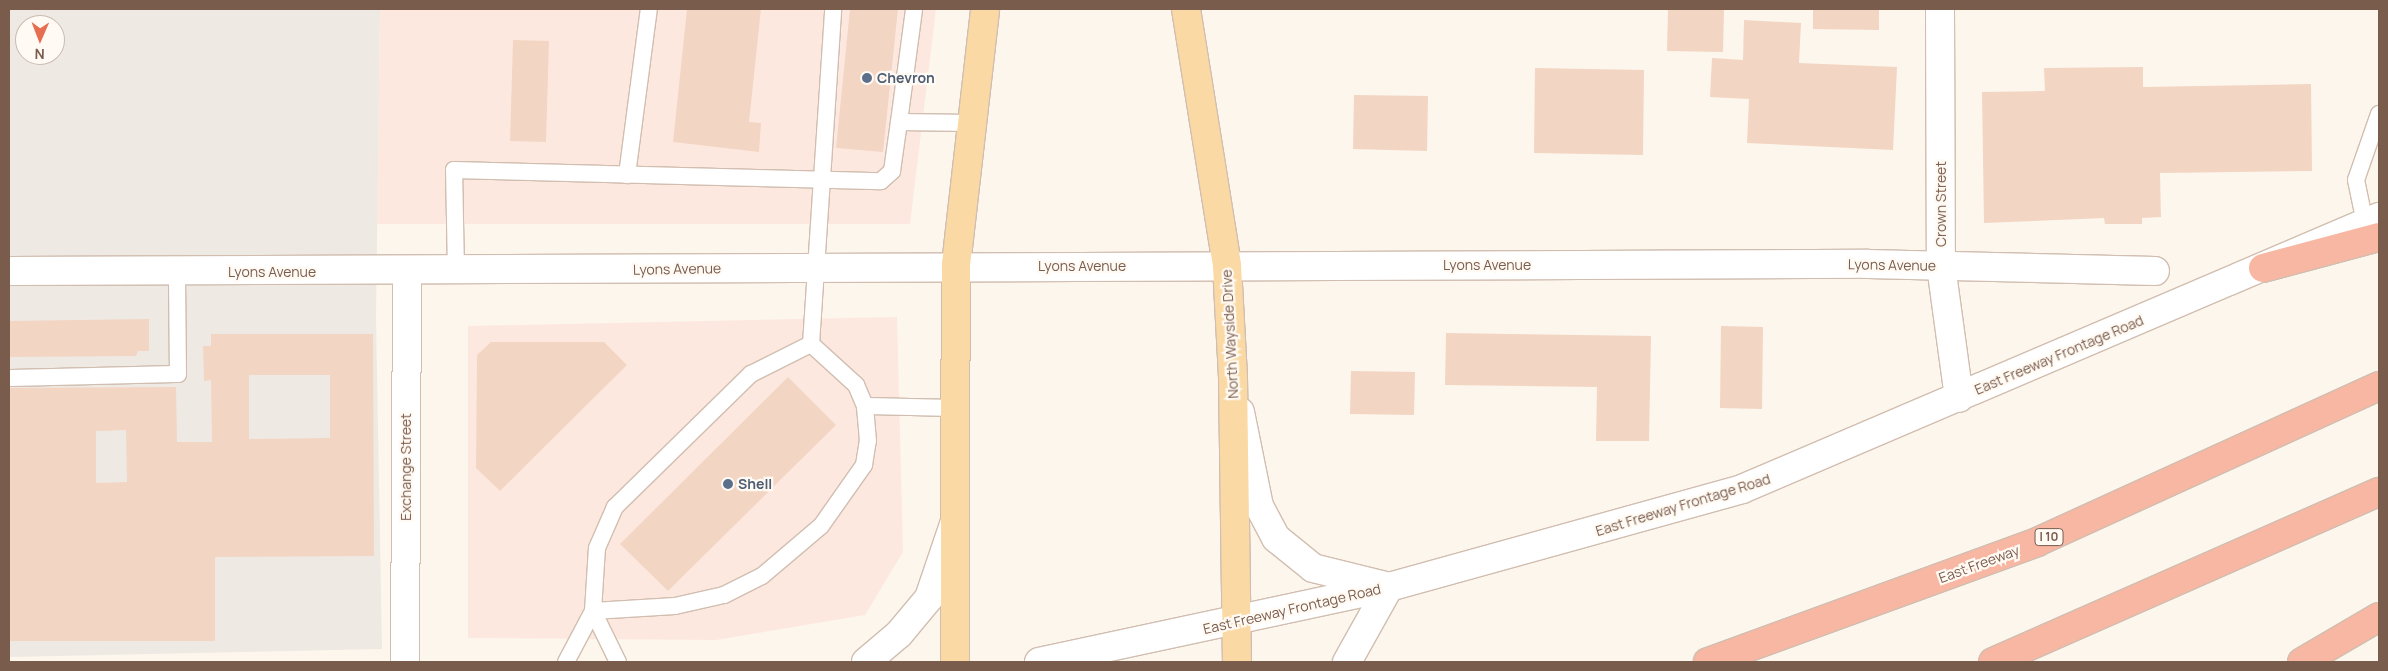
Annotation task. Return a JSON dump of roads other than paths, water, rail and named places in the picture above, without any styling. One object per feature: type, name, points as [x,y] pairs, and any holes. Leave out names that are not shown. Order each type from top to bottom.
[{"type":"highway","points":[[2264,268],[2374,226]]},
{"type":"highway","name":"East Freeway","points":[[1708,662],[2037,542],[2379,386]]},
{"type":"highway","points":[[1993,662],[2379,492]]},
{"type":"highway","points":[[2302,662],[2379,617]]},
{"type":"main road","points":[[955,662],[956,265],[985,9]]},
{"type":"main road","name":"North Wayside Drive","points":[[1186,9],[1226,266],[1233,378],[1238,622],[1237,662]]},
{"type":"street","name":"Crown Street","points":[[1940,9],[1941,266],[1959,398]]},
{"type":"street","name":"Lyons Avenue","points":[[9,271],[456,272],[956,265],[1941,266],[2155,271]]},
{"type":"street","name":"East Freeway Frontage Road","points":[[1039,662],[1238,622],[1389,587],[1742,489],[2264,268]]},
{"type":"street","name":"Exchange Street","points":[[405,662],[407,272]]},
{"type":"street","points":[[1233,378],[1259,506],[1276,538],[1313,568],[1389,587],[1347,662]]},
{"type":"street","points":[[866,662],[899,634],[929,598],[956,517]]},
{"type":"lane","points":[[627,175],[649,9]]},
{"type":"lane","points":[[592,611],[675,606],[724,595],[762,576],[821,526],[864,465],[868,441],[865,406],[856,384],[811,344],[813,267],[833,9]]},
{"type":"lane","points":[[456,272],[454,170],[881,181],[892,171],[914,9]]},
{"type":"lane","points":[[2374,226],[2356,180],[2379,114]]},
{"type":"lane","points":[[899,122],[972,123]]},
{"type":"lane","points":[[9,378],[178,374],[177,272]]},
{"type":"lane","points":[[566,662],[592,611],[597,548],[615,507],[751,374],[811,344]]},
{"type":"lane","points":[[865,406],[956,408]]},
{"type":"lane","points":[[592,611],[618,662]]},
{"type":"place","name":"Chevron","points":[[867,78]]},
{"type":"place","name":"Shell","points":[[728,484]]}]
